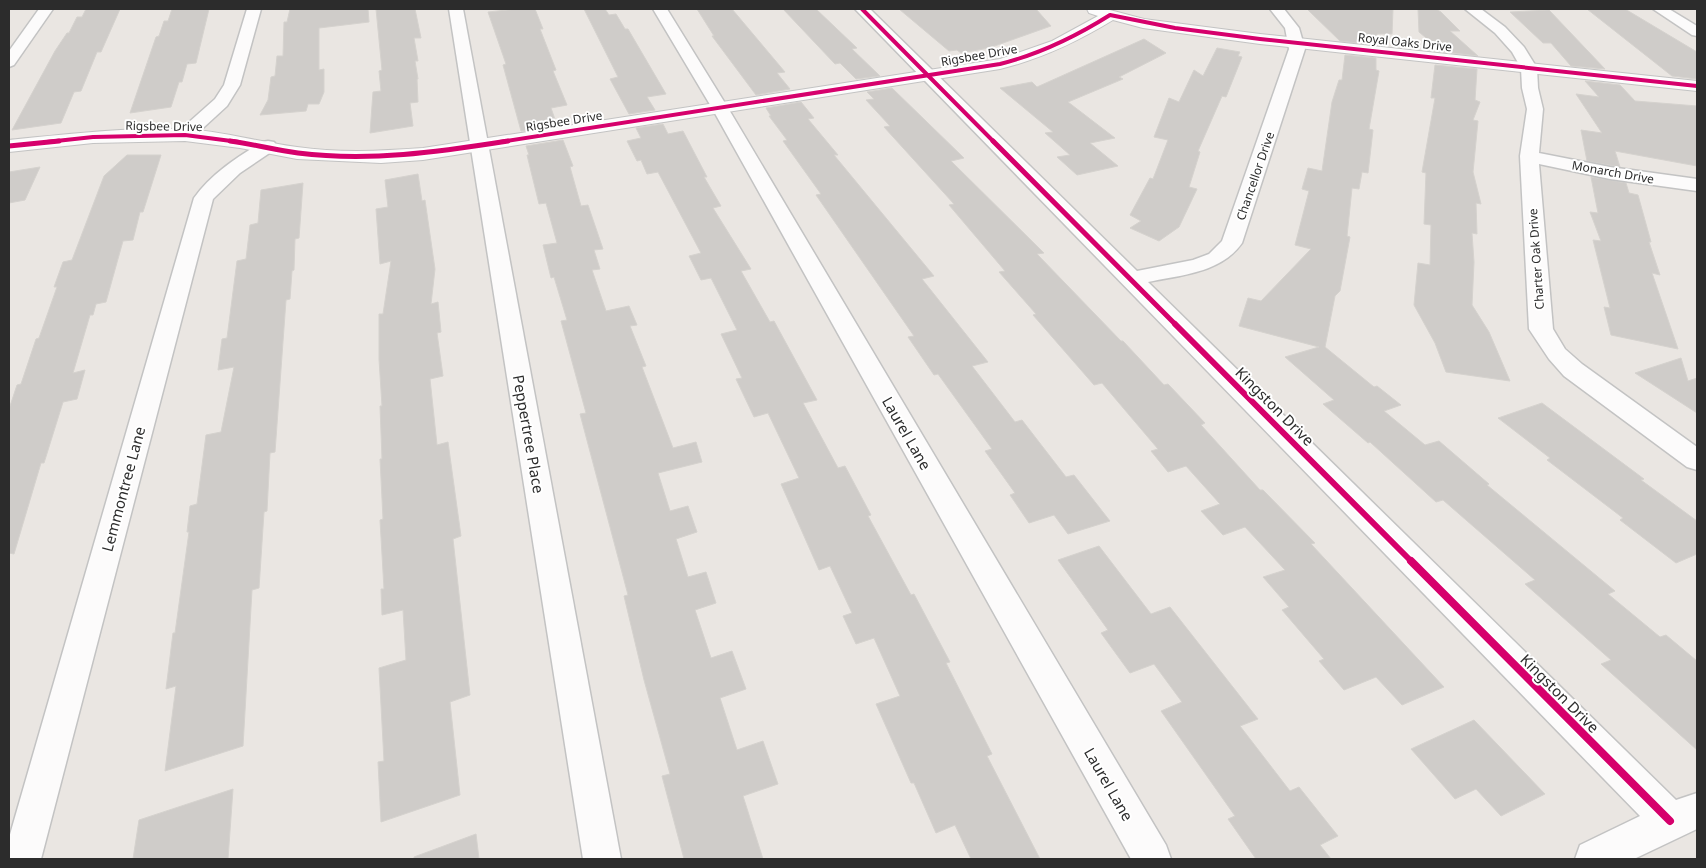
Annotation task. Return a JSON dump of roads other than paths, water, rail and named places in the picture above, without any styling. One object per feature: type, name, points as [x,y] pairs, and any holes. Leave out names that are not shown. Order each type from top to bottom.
[{"type":"street","points":[[9,62],[46,9]]},
{"type":"street","points":[[185,135],[221,102],[232,85],[254,9]]},
{"type":"street","name":"Peppertree Place","points":[[456,9],[602,859]]},
{"type":"street","name":"Laurel Lane","points":[[660,9],[720,108],[1152,859]]},
{"type":"street","name":"Kingston Drive","points":[[862,9],[1132,279],[1683,816]]},
{"type":"street","name":"Royal Oaks Drive","points":[[1089,9],[1175,28],[1697,86]]},
{"type":"street","points":[[1277,9],[1292,28],[1296,42]]},
{"type":"street","name":"Charter Oak Drive","points":[[1472,9],[1500,30],[1519,50],[1529,68],[1530,88],[1535,109],[1529,156],[1541,329],[1557,354],[1573,370],[1697,460]]},
{"type":"street","points":[[1660,9],[1697,32]]},
{"type":"street","name":"Rigsbee Drive","points":[[9,146],[94,137],[185,135],[268,146],[297,153],[381,157],[423,154],[1000,64],[1036,56],[1075,37],[1110,15]]},
{"type":"street","name":"Chancellor Drive","points":[[1132,279],[1199,265],[1216,258],[1232,243],[1297,49],[1296,42]]},
{"type":"street","name":"Lemmontree Lane","points":[[22,859],[204,198],[218,180],[238,164],[268,146]]},
{"type":"street","name":"Monarch Drive","points":[[1529,156],[1610,173],[1697,185]]},
{"type":"street","points":[[1594,859],[1683,816]]}]
